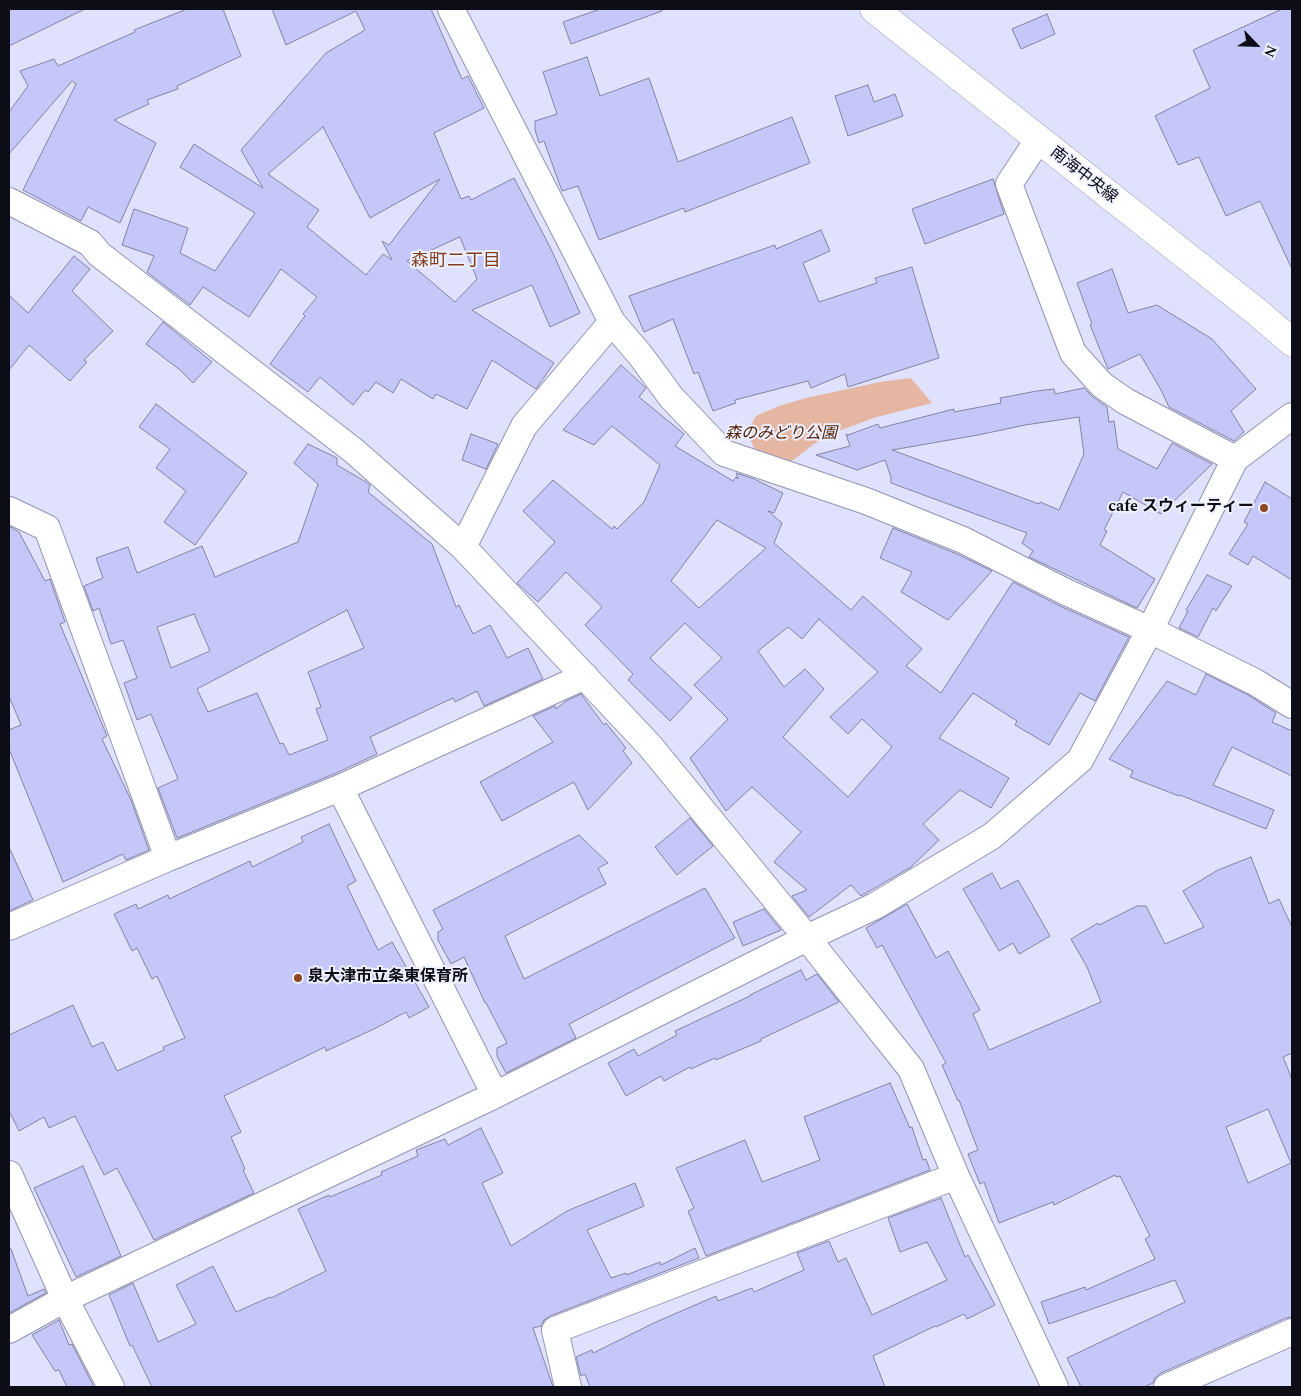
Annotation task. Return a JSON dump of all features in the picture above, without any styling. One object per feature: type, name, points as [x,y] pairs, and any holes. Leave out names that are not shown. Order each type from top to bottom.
[{"type":"street","points":[[451,9],[612,322],[641,356],[671,398],[724,453],[866,501],[963,540],[1066,592],[1150,630],[1255,682],[1292,705]]},
{"type":"street","name":"南海中央線","points":[[874,9],[1292,342]]},
{"type":"street","points":[[1038,140],[1009,184],[1073,353],[1102,385],[1125,401],[1235,459]]},
{"type":"street","points":[[9,201],[90,242],[99,254],[354,451],[463,547],[650,746],[911,1069],[956,1176],[1055,1387]]},
{"type":"street","points":[[463,547],[524,426],[612,322]]},
{"type":"street","points":[[9,1330],[65,1299],[495,1096],[807,938],[875,906],[992,836],[1080,760],[1150,630],[1235,459],[1292,416]]},
{"type":"street","points":[[9,510],[47,528],[168,858]]},
{"type":"street","points":[[9,927],[168,858],[340,788],[585,676]]},
{"type":"street","points":[[340,788],[495,1096]]},
{"type":"street","points":[[9,1174],[65,1299],[111,1387]]},
{"type":"street","points":[[566,1387],[554,1330],[956,1176]]},
{"type":"street","points":[[1168,1387],[1292,1332]]},
{"type":"green space","name":"森のみどり公園","points":[[911,378],[932,403],[877,417],[838,431],[814,444],[784,467],[761,455],[754,448],[751,441],[750,427],[756,416],[779,406],[806,398],[880,382]]},
{"type":"building","points":[[9,9],[85,9],[9,46]]},
{"type":"building","points":[[187,9],[223,9],[241,56],[177,86],[178,89],[147,100],[149,104],[114,120],[156,143],[120,223],[88,207],[81,221],[23,190],[76,84],[72,81],[9,154],[9,112],[28,86],[20,71],[54,59],[58,66],[135,32],[134,30]]},
{"type":"building","points":[[272,9],[431,9],[462,79],[468,76],[484,108],[434,133],[461,199],[469,196],[471,200],[514,178],[550,247],[580,313],[550,327],[532,285],[472,310],[554,363],[536,389],[492,360],[467,409],[436,394],[433,399],[401,379],[393,393],[376,382],[368,392],[365,390],[353,405],[320,377],[308,392],[270,364],[305,316],[303,314],[317,297],[281,269],[249,317],[203,287],[190,305],[147,272],[154,256],[122,245],[134,209],[188,228],[180,253],[215,271],[255,213],[180,167],[194,144],[263,188],[241,150],[326,53],[365,30],[356,11],[286,45]],"holes":[[[323,127],[370,218],[440,179],[389,245],[382,241],[392,260],[383,254],[366,275],[307,227],[319,210],[268,174]],[[460,237],[477,279],[455,302],[407,261]]]},
{"type":"building","points":[[600,9],[662,9],[662,11],[571,44],[563,22]]},
{"type":"building","points":[[1282,9],[1292,9],[1292,269],[1260,201],[1226,216],[1199,157],[1178,165],[1155,116],[1210,88],[1193,50]]},
{"type":"building","points":[[1047,14],[1055,34],[1021,49],[1012,29]]},
{"type":"building","points":[[587,57],[600,96],[649,78],[678,162],[792,117],[810,163],[685,212],[684,208],[599,240],[578,186],[562,191],[544,141],[539,143],[535,130],[535,121],[557,114],[543,72]]},
{"type":"building","points":[[868,85],[874,102],[895,94],[903,116],[848,136],[835,96]]},
{"type":"building","points":[[993,179],[1004,214],[925,244],[912,209]]},
{"type":"building","points":[[821,230],[830,251],[803,263],[819,302],[877,283],[875,278],[912,267],[939,358],[848,387],[845,374],[811,388],[808,381],[735,400],[736,403],[713,411],[698,372],[694,374],[673,319],[644,332],[629,296],[775,245],[776,249]]},
{"type":"building","points":[[74,256],[90,269],[72,291],[113,331],[84,360],[87,362],[70,381],[29,345],[9,370],[9,295],[28,313]]},
{"type":"building","points":[[1112,269],[1128,313],[1157,305],[1212,339],[1256,389],[1231,411],[1244,432],[1234,441],[1169,407],[1140,354],[1108,369],[1090,325],[1092,324],[1077,283]]},
{"type":"building","points":[[163,322],[212,362],[193,383],[180,370],[146,344]]},
{"type":"building","points":[[621,365],[646,388],[639,397],[684,434],[675,446],[733,481],[736,477],[738,479],[736,473],[754,479],[783,493],[774,513],[768,511],[782,523],[774,543],[851,610],[863,596],[922,649],[906,666],[941,693],[1013,582],[1060,606],[1129,637],[1095,701],[1080,693],[1049,745],[1015,725],[1017,721],[973,693],[939,738],[1009,778],[991,808],[960,790],[923,824],[939,840],[911,867],[861,896],[851,885],[809,917],[792,896],[807,890],[774,862],[801,832],[752,787],[726,811],[690,758],[728,719],[694,685],[722,658],[685,623],[650,658],[692,698],[670,721],[628,680],[633,674],[585,625],[602,607],[566,572],[538,602],[517,583],[555,542],[523,511],[553,480],[612,529],[614,526],[617,529],[644,502],[660,465],[612,426],[594,445],[563,430]],"holes":[[[717,520],[766,548],[699,608],[671,581]],[[819,619],[878,672],[830,717],[848,734],[862,719],[892,747],[848,797],[783,737],[824,689],[805,669],[784,687],[758,651],[788,627],[802,639]]]},
{"type":"building","points":[[1084,388],[1107,407],[1109,422],[1114,421],[1118,449],[1157,469],[1172,443],[1212,464],[1161,514],[1123,492],[1104,530],[1107,531],[1100,545],[1155,579],[1137,608],[1029,557],[1033,551],[1022,543],[1027,533],[891,483],[891,477],[885,460],[857,470],[816,455],[850,446],[846,434],[848,435],[878,424],[880,428],[954,409],[954,412],[1001,403],[1000,398],[1037,391],[1054,389],[1055,394]],"holes":[[[1079,417],[1084,454],[1059,510],[892,450],[1025,425]]]},
{"type":"building","points":[[156,404],[247,473],[195,545],[164,522],[186,491],[156,468],[170,449],[139,427]]},
{"type":"building","points":[[471,434],[498,444],[486,469],[462,460]]},
{"type":"building","points":[[308,444],[337,458],[337,465],[370,485],[368,492],[432,544],[456,607],[459,605],[473,634],[490,625],[507,658],[528,648],[543,679],[484,706],[477,691],[455,702],[453,698],[370,737],[377,754],[334,774],[177,838],[158,788],[178,779],[151,714],[137,720],[124,683],[137,678],[123,640],[111,644],[99,608],[93,611],[84,586],[103,578],[96,558],[128,547],[137,573],[202,546],[215,577],[298,542],[318,484],[294,463]],"holes":[[[347,610],[364,648],[308,672],[321,707],[316,709],[328,740],[289,755],[283,743],[280,744],[257,693],[208,712],[197,689]],[[194,614],[210,651],[171,668],[157,627]]]},
{"type":"building","points":[[1265,482],[1292,499],[1292,580],[1253,556],[1248,565],[1229,554],[1248,524],[1244,522]]},
{"type":"building","points":[[9,526],[19,532],[45,581],[50,579],[65,622],[60,624],[107,736],[102,739],[131,800],[149,850],[126,860],[123,854],[63,882],[9,749],[9,730],[21,725],[9,696]]},
{"type":"building","points":[[893,528],[957,554],[992,571],[948,620],[901,592],[912,572],[880,558]]},
{"type":"building","points":[[1207,575],[1232,586],[1216,611],[1213,608],[1198,637],[1179,628],[1188,611],[1186,610]]},
{"type":"building","points":[[1206,674],[1248,695],[1276,713],[1272,722],[1292,731],[1292,776],[1232,747],[1213,785],[1274,810],[1266,829],[1130,777],[1133,771],[1109,759],[1167,681],[1196,695]]},
{"type":"building","points":[[581,694],[604,725],[606,723],[626,748],[623,751],[632,763],[588,810],[574,782],[502,821],[480,782],[553,742],[533,716],[555,706],[556,709],[566,701]]},
{"type":"building","points":[[690,818],[713,846],[677,875],[655,847]]},
{"type":"building","points":[[329,824],[356,881],[347,886],[378,950],[392,942],[429,1007],[409,1018],[406,1012],[326,1051],[325,1047],[224,1096],[241,1132],[231,1137],[254,1193],[154,1240],[117,1168],[104,1175],[75,1116],[49,1128],[44,1117],[19,1131],[9,1111],[9,1035],[73,1005],[92,1047],[103,1042],[117,1071],[164,1050],[163,1047],[185,1038],[157,976],[152,979],[137,948],[132,951],[114,914],[136,904],[138,909],[168,895],[169,899],[250,861],[252,867],[303,842],[301,837]]},
{"type":"building","points":[[579,835],[608,863],[598,868],[606,884],[505,936],[524,979],[705,888],[735,938],[569,1024],[576,1038],[506,1073],[497,1056],[497,1048],[507,1043],[485,1003],[464,957],[451,964],[438,940],[438,932],[443,929],[433,910]]},
{"type":"building","points":[[9,847],[33,900],[9,911]]},
{"type":"building","points":[[1251,857],[1269,904],[1279,899],[1292,927],[1292,1053],[1283,1057],[1292,1079],[1292,1317],[1161,1373],[1155,1378],[1153,1383],[1144,1387],[1081,1387],[1067,1358],[1185,1302],[1175,1280],[1049,1324],[1041,1302],[1085,1287],[1086,1290],[1155,1259],[1145,1239],[1150,1236],[1120,1176],[1116,1177],[1115,1175],[1054,1205],[1053,1202],[999,1223],[984,1182],[980,1184],[968,1154],[978,1150],[959,1100],[942,1065],[946,1063],[882,945],[877,948],[866,928],[907,904],[936,958],[948,951],[980,1010],[973,1014],[989,1050],[1101,1002],[1087,967],[1071,939],[1098,923],[1099,925],[1137,906],[1146,906],[1165,944],[1204,927],[1183,891],[1218,870]],"holes":[[[1268,1109],[1291,1163],[1248,1183],[1226,1127]]]},
{"type":"building","points":[[992,873],[1001,889],[1018,880],[1050,936],[1019,954],[1013,943],[999,951],[963,889]]},
{"type":"building","points":[[764,909],[781,930],[743,946],[733,922]]},
{"type":"building","points":[[801,970],[806,980],[817,974],[839,1002],[761,1039],[761,1041],[716,1060],[715,1058],[691,1069],[690,1067],[664,1081],[661,1076],[626,1096],[608,1063],[634,1049],[638,1056],[677,1035],[675,1031]]},
{"type":"building","points":[[890,1083],[910,1128],[912,1127],[923,1160],[926,1159],[930,1170],[706,1256],[688,1211],[694,1208],[676,1168],[745,1140],[762,1182],[820,1160],[804,1117]]},
{"type":"building","points":[[481,1128],[503,1173],[482,1183],[511,1246],[567,1211],[635,1183],[644,1206],[587,1230],[611,1278],[626,1273],[626,1275],[660,1262],[661,1265],[695,1248],[699,1258],[550,1316],[544,1320],[541,1326],[533,1328],[553,1387],[152,1387],[132,1345],[130,1346],[109,1295],[133,1283],[158,1342],[196,1324],[176,1285],[213,1266],[236,1312],[271,1298],[326,1271],[298,1209],[382,1175],[381,1172],[418,1156],[416,1150],[445,1139],[448,1145]]},
{"type":"building","points":[[83,1166],[121,1256],[76,1277],[34,1188]]},
{"type":"building","points":[[941,1198],[965,1257],[968,1255],[995,1305],[967,1319],[964,1314],[935,1326],[873,1356],[885,1387],[590,1387],[585,1374],[581,1376],[576,1357],[592,1350],[593,1353],[656,1322],[716,1296],[718,1301],[752,1288],[754,1292],[804,1270],[797,1253],[829,1241],[838,1262],[846,1258],[872,1315],[947,1280],[927,1242],[900,1252],[888,1218]]},
{"type":"building","points":[[9,1249],[11,1249],[28,1296],[44,1289],[46,1293],[9,1313]]},
{"type":"building","points":[[59,1320],[69,1345],[72,1344],[94,1387],[67,1387],[59,1370],[55,1371],[32,1335]]},
{"type":"place","name":"cafe スウィーティー","points":[[1264,508]]},
{"type":"place","name":"泉大津市立条東保育所","points":[[298,978]]},
{"type":"district","name":"森町二丁目","points":[[456,262]]}]
